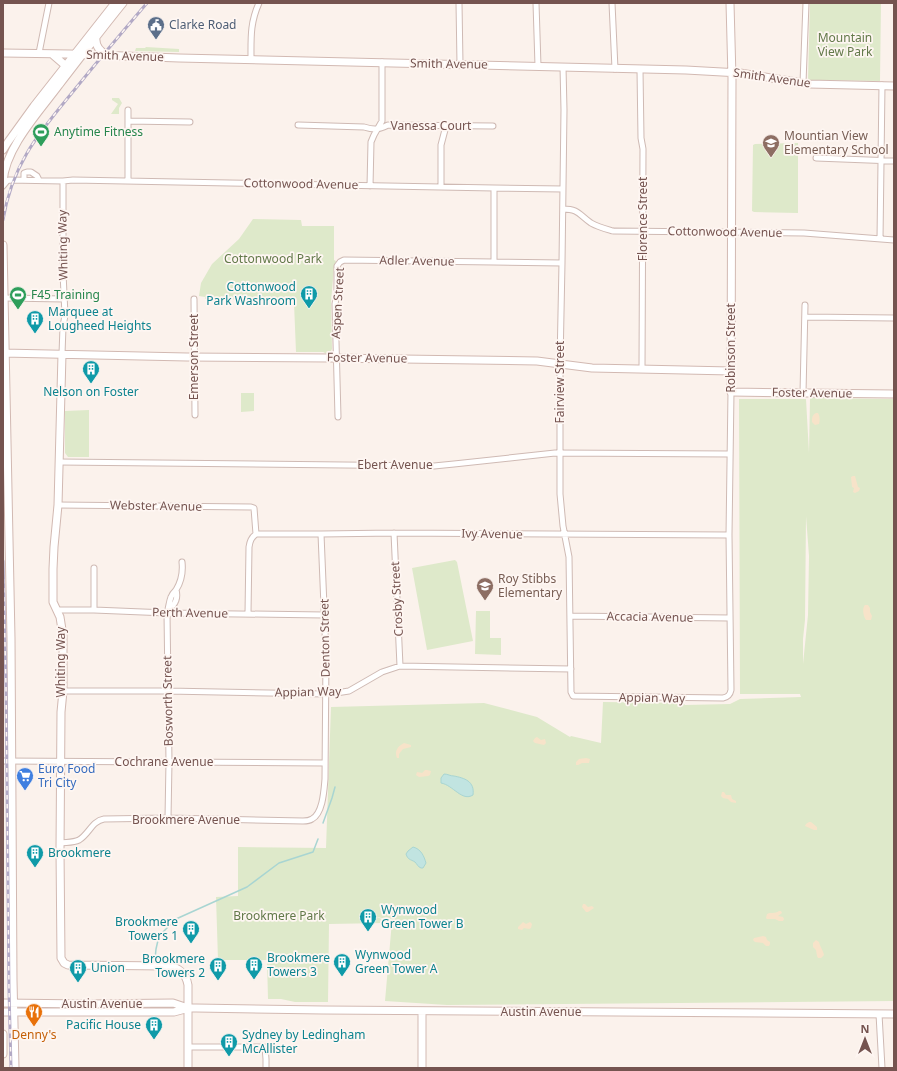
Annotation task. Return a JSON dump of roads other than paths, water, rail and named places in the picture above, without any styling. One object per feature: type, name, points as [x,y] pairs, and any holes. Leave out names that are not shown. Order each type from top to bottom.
[{"type":"street","points":[[39,53],[50,3]]},
{"type":"street","points":[[3,150],[5,141],[115,3]]},
{"type":"street","points":[[3,182],[6,163],[21,135],[82,54],[123,3]]},
{"type":"street","points":[[251,59],[252,21],[259,3]]},
{"type":"street","points":[[459,3],[460,64]]},
{"type":"street","points":[[536,3],[538,66]]},
{"type":"street","points":[[612,3],[615,69]]},
{"type":"street","name":"Robinson Street","points":[[730,3],[732,73],[729,535],[730,692]]},
{"type":"street","points":[[803,83],[806,3]]},
{"type":"street","points":[[96,37],[97,47],[104,54],[109,56]]},
{"type":"street","name":"Smith Avenue","points":[[3,53],[686,70],[732,73],[803,83],[894,86]]},
{"type":"street","points":[[52,54],[66,66]]},
{"type":"street","points":[[370,186],[371,142],[382,121],[382,62]]},
{"type":"street","name":"Fairview Street","points":[[563,67],[563,209],[559,453],[560,502],[569,557],[572,695]]},
{"type":"street","name":"Florence Street","points":[[640,70],[641,138],[643,149],[642,369]]},
{"type":"street","points":[[880,239],[882,86]]},
{"type":"street","points":[[128,110],[128,180]]},
{"type":"street","points":[[128,121],[190,122]]},
{"type":"street","name":"Vanessa Court","points":[[298,125],[364,127],[378,129],[388,125],[493,126]]},
{"type":"street","points":[[441,187],[441,145],[446,126]]},
{"type":"street","points":[[5,141],[9,156]]},
{"type":"street","points":[[816,158],[894,161]]},
{"type":"street","name":"Cottonwood Avenue","points":[[24,180],[24,173],[27,172],[31,172],[37,176],[37,180]]},
{"type":"street","name":"Cottonwood Avenue","points":[[3,186],[6,181],[9,180],[128,180],[563,189]]},
{"type":"street","name":"Whiting Way","points":[[63,181],[63,273],[65,315],[62,354],[58,505],[53,562],[53,602],[60,617],[63,636],[63,691],[61,709],[60,954],[62,961],[68,965],[166,966],[175,968],[181,971],[187,979],[189,1008]]},
{"type":"street","points":[[494,188],[494,262]]},
{"type":"street","name":"Cottonwood Avenue","points":[[563,209],[576,210],[592,223],[613,231],[804,233],[894,240]]},
{"type":"street","points":[[3,245],[7,646],[12,761],[15,1068]]},
{"type":"street","name":"Adler Avenue","points":[[340,262],[344,260],[562,263]]},
{"type":"street","name":"Aspen Street","points":[[338,417],[335,304],[337,292],[337,266],[340,262]]},
{"type":"street","points":[[4,298],[64,299]]},
{"type":"street","name":"Emerson Street","points":[[194,299],[195,415]]},
{"type":"street","points":[[803,393],[805,305]]},
{"type":"street","points":[[805,317],[894,318]]},
{"type":"street","name":"Foster Avenue","points":[[4,353],[537,361],[592,368],[731,371]]},
{"type":"street","name":"Foster Avenue","points":[[731,392],[894,394]]},
{"type":"street","name":"Ebert Avenue","points":[[59,462],[434,466],[559,453],[730,454]]},
{"type":"street","name":"Webster Avenue","points":[[58,505],[251,507],[254,508],[256,534]]},
{"type":"street","name":"Ivy Avenue","points":[[256,534],[394,533],[729,535]]},
{"type":"street","name":"Crosby Street","points":[[394,533],[400,666]]},
{"type":"street","points":[[248,613],[249,547],[250,540],[256,534]]},
{"type":"street","name":"Denton Street","points":[[318,814],[324,796],[326,694],[321,534]]},
{"type":"street","name":"Bosworth Street","points":[[168,818],[168,610],[174,605],[177,596],[176,590],[183,571],[182,562]]},
{"type":"street","points":[[94,568],[94,610]]},
{"type":"street","name":"Perth Avenue","points":[[57,610],[168,610],[324,614]]},
{"type":"street","name":"Accacia Avenue","points":[[570,616],[729,618]]},
{"type":"street","name":"Appian Way","points":[[63,691],[326,694],[349,691],[382,672],[400,666],[571,669]]},
{"type":"street","name":"Appian Way","points":[[572,695],[576,697],[723,698],[728,696],[730,692]]},
{"type":"street","name":"Cochrane Avenue","points":[[3,761],[325,763]]},
{"type":"street","name":"Brookmere Avenue","points":[[60,843],[73,842],[80,839],[95,823],[101,820],[168,818],[303,821],[310,820],[318,814]]},
{"type":"street","name":"Austin Avenue","points":[[3,1003],[174,1003],[189,1008]]},
{"type":"street","points":[[88,1004],[88,1012]]},
{"type":"street","points":[[188,1068],[189,1008]]},
{"type":"street","name":"Austin Avenue","points":[[3,1012],[174,1012],[189,1008],[254,1008],[310,1010],[894,1014]]},
{"type":"street","points":[[422,1011],[422,1068]]},
{"type":"street","points":[[879,1014],[882,1068]]},
{"type":"street","points":[[3,1034],[3,1054]]},
{"type":"street","points":[[188,1047],[265,1047],[266,1068]]},
{"type":"water","points":[[444,774],[461,778],[471,783],[473,795],[469,797],[461,795],[445,784],[441,783],[441,778]]},
{"type":"water","points":[[413,847],[418,849],[423,855],[426,863],[423,868],[419,867],[415,862],[409,859],[406,854]]},
{"type":"waterway","points":[[323,823],[335,787]]},
{"type":"waterway","points":[[155,959],[159,936],[176,919],[247,887],[279,863],[313,852],[318,839]]},
{"type":"railway","points":[[3,220],[14,179],[31,146],[54,115],[147,3]]},
{"type":"railway","points":[[3,561],[11,1068]]},
{"type":"place","name":"Clarke Road","points":[[156,40]]},
{"type":"place","name":"Anytime Fitness","points":[[41,147]]},
{"type":"place","name":"Mountian View Elementary School","points":[[771,158]]},
{"type":"place","name":"Cottonwood Park Washroom","points":[[309,309]]},
{"type":"place","name":"F45 Training","points":[[18,310]]},
{"type":"place","name":"Marquee at Lougheed Heights","points":[[35,334]]},
{"type":"place","name":"Nelson on Foster","points":[[91,384]]},
{"type":"place","name":"Roy Stibbs Elementary","points":[[485,601]]},
{"type":"place","name":"Euro Food Tri City","points":[[25,791]]},
{"type":"place","name":"Brookmere","points":[[35,868]]},
{"type":"place","name":"Wynwood Green Tower B","points":[[368,932]]},
{"type":"place","name":"Brookmere Towers 1","points":[[191,944]]},
{"type":"place","name":"Wynwood Green Tower A","points":[[342,977]]},
{"type":"place","name":"Brookmere Towers 3","points":[[254,980]]},
{"type":"place","name":"Brookmere Towers 2","points":[[218,981]]},
{"type":"place","name":"Union","points":[[78,983]]},
{"type":"place","name":"Denny's","points":[[34,1027]]},
{"type":"place","name":"Pacific House","points":[[154,1040]]},
{"type":"place","name":"Sydney by Ledingham McAllister","points":[[229,1057]]},
{"type":"park label","name":"Mountain View Park","points":[[845,45]]},
{"type":"park label","name":"Cottonwood Park","points":[[273,259]]},
{"type":"park label","name":"Brookmere Park","points":[[279,916]]}]
